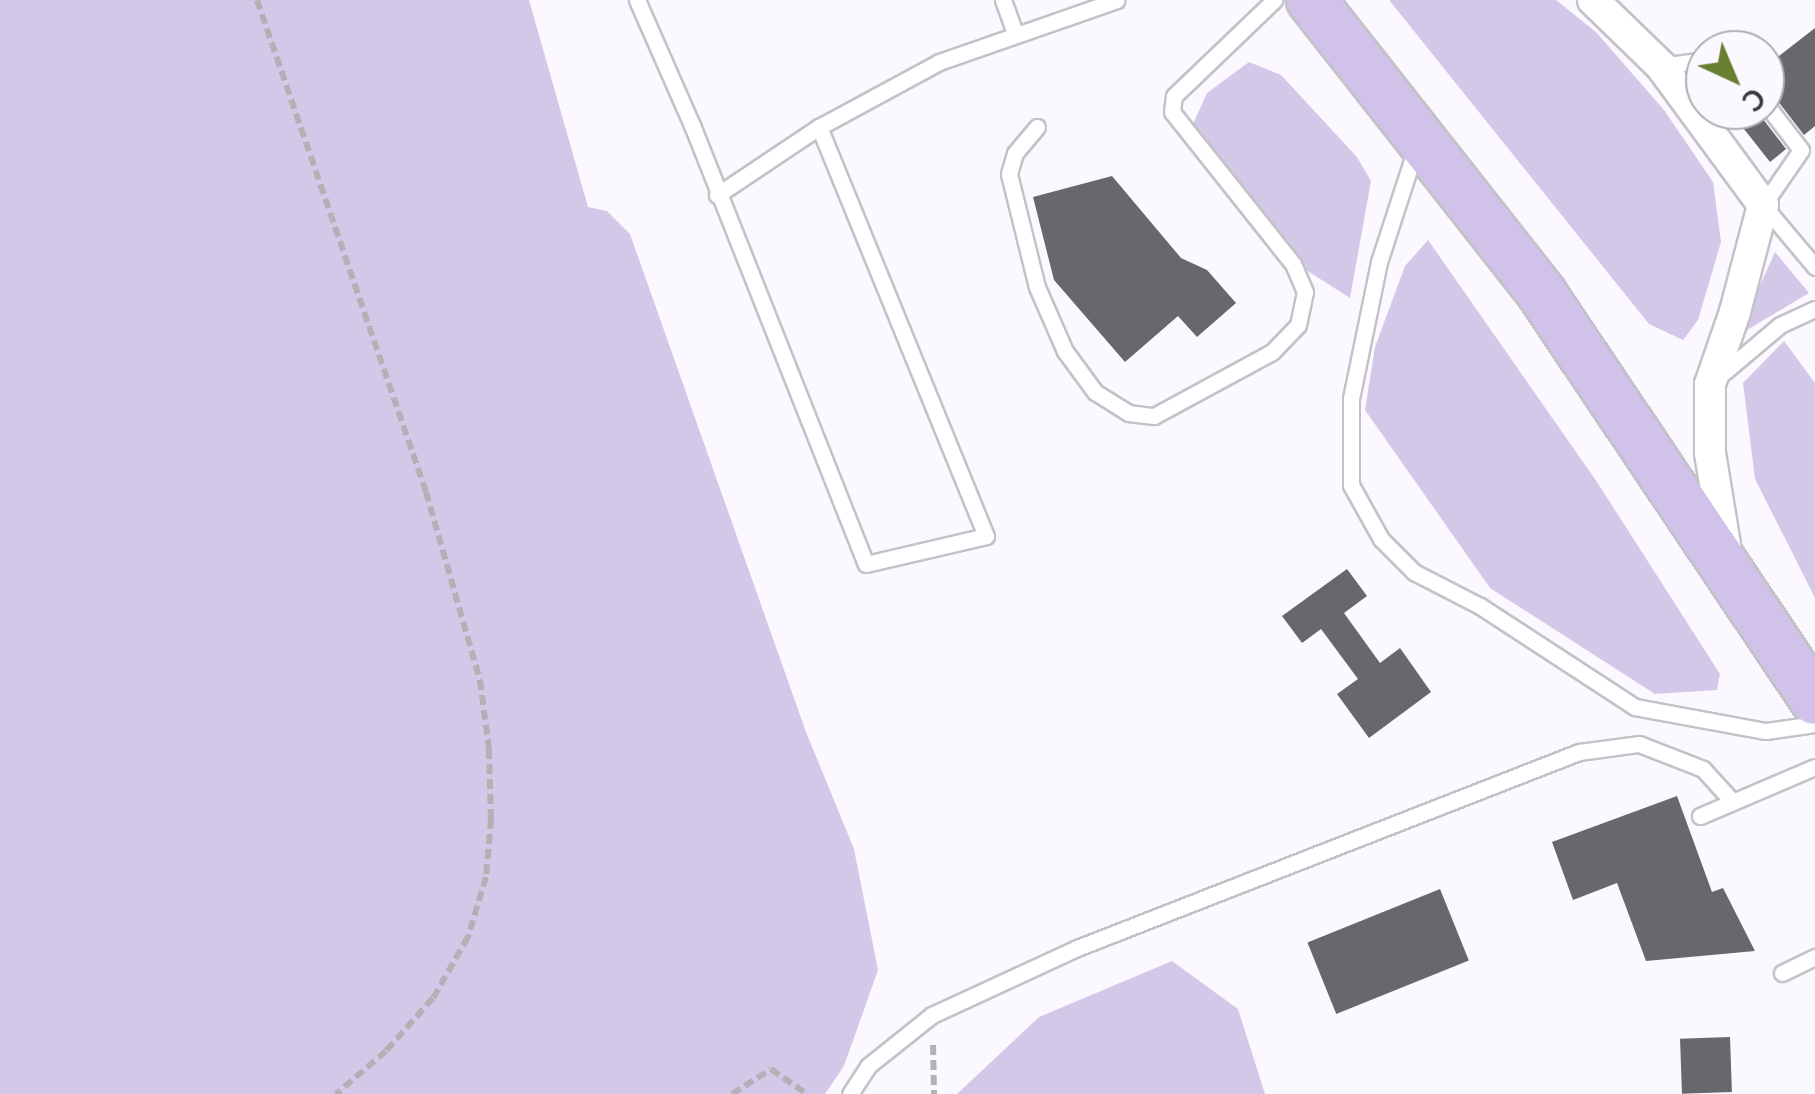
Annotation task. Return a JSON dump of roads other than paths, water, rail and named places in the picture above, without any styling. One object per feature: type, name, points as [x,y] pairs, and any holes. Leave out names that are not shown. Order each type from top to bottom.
[{"type":"main road","points":[[1311,0],[1542,294],[1728,564],[1815,700]]},
{"type":"street","points":[[1593,0],[1661,66],[1763,206],[1736,312],[1710,384],[1710,453],[1728,564]]},
{"type":"lane","points":[[638,0],[866,564],[986,536],[819,127]]},
{"type":"lane","points":[[1003,0],[1016,32]]},
{"type":"lane","points":[[717,195],[819,127],[939,62],[1016,32],[1117,0]]},
{"type":"lane","points":[[1037,127],[1014,152],[1009,174],[1038,287],[1066,350],[1094,392],[1128,413],[1154,416],[1272,352],[1298,325],[1305,292],[1293,264],[1172,112],[1174,96],[1274,0]]},
{"type":"lane","points":[[1661,66],[1685,63]]},
{"type":"lane","points":[[1785,129],[1801,150],[1763,206],[1815,267]]},
{"type":"lane","points":[[1420,134],[1378,262],[1350,398],[1351,485],[1381,539],[1414,572],[1480,606],[1635,707],[1766,731],[1815,724]]},
{"type":"lane","points":[[1710,384],[1780,326],[1815,309]]},
{"type":"lane","points":[[850,1094],[868,1066],[932,1016],[1077,948],[1578,752],[1639,744],[1703,769],[1732,801]]},
{"type":"lane","points":[[1700,816],[1815,767]]},
{"type":"lane","points":[[1782,974],[1815,957]]}]
